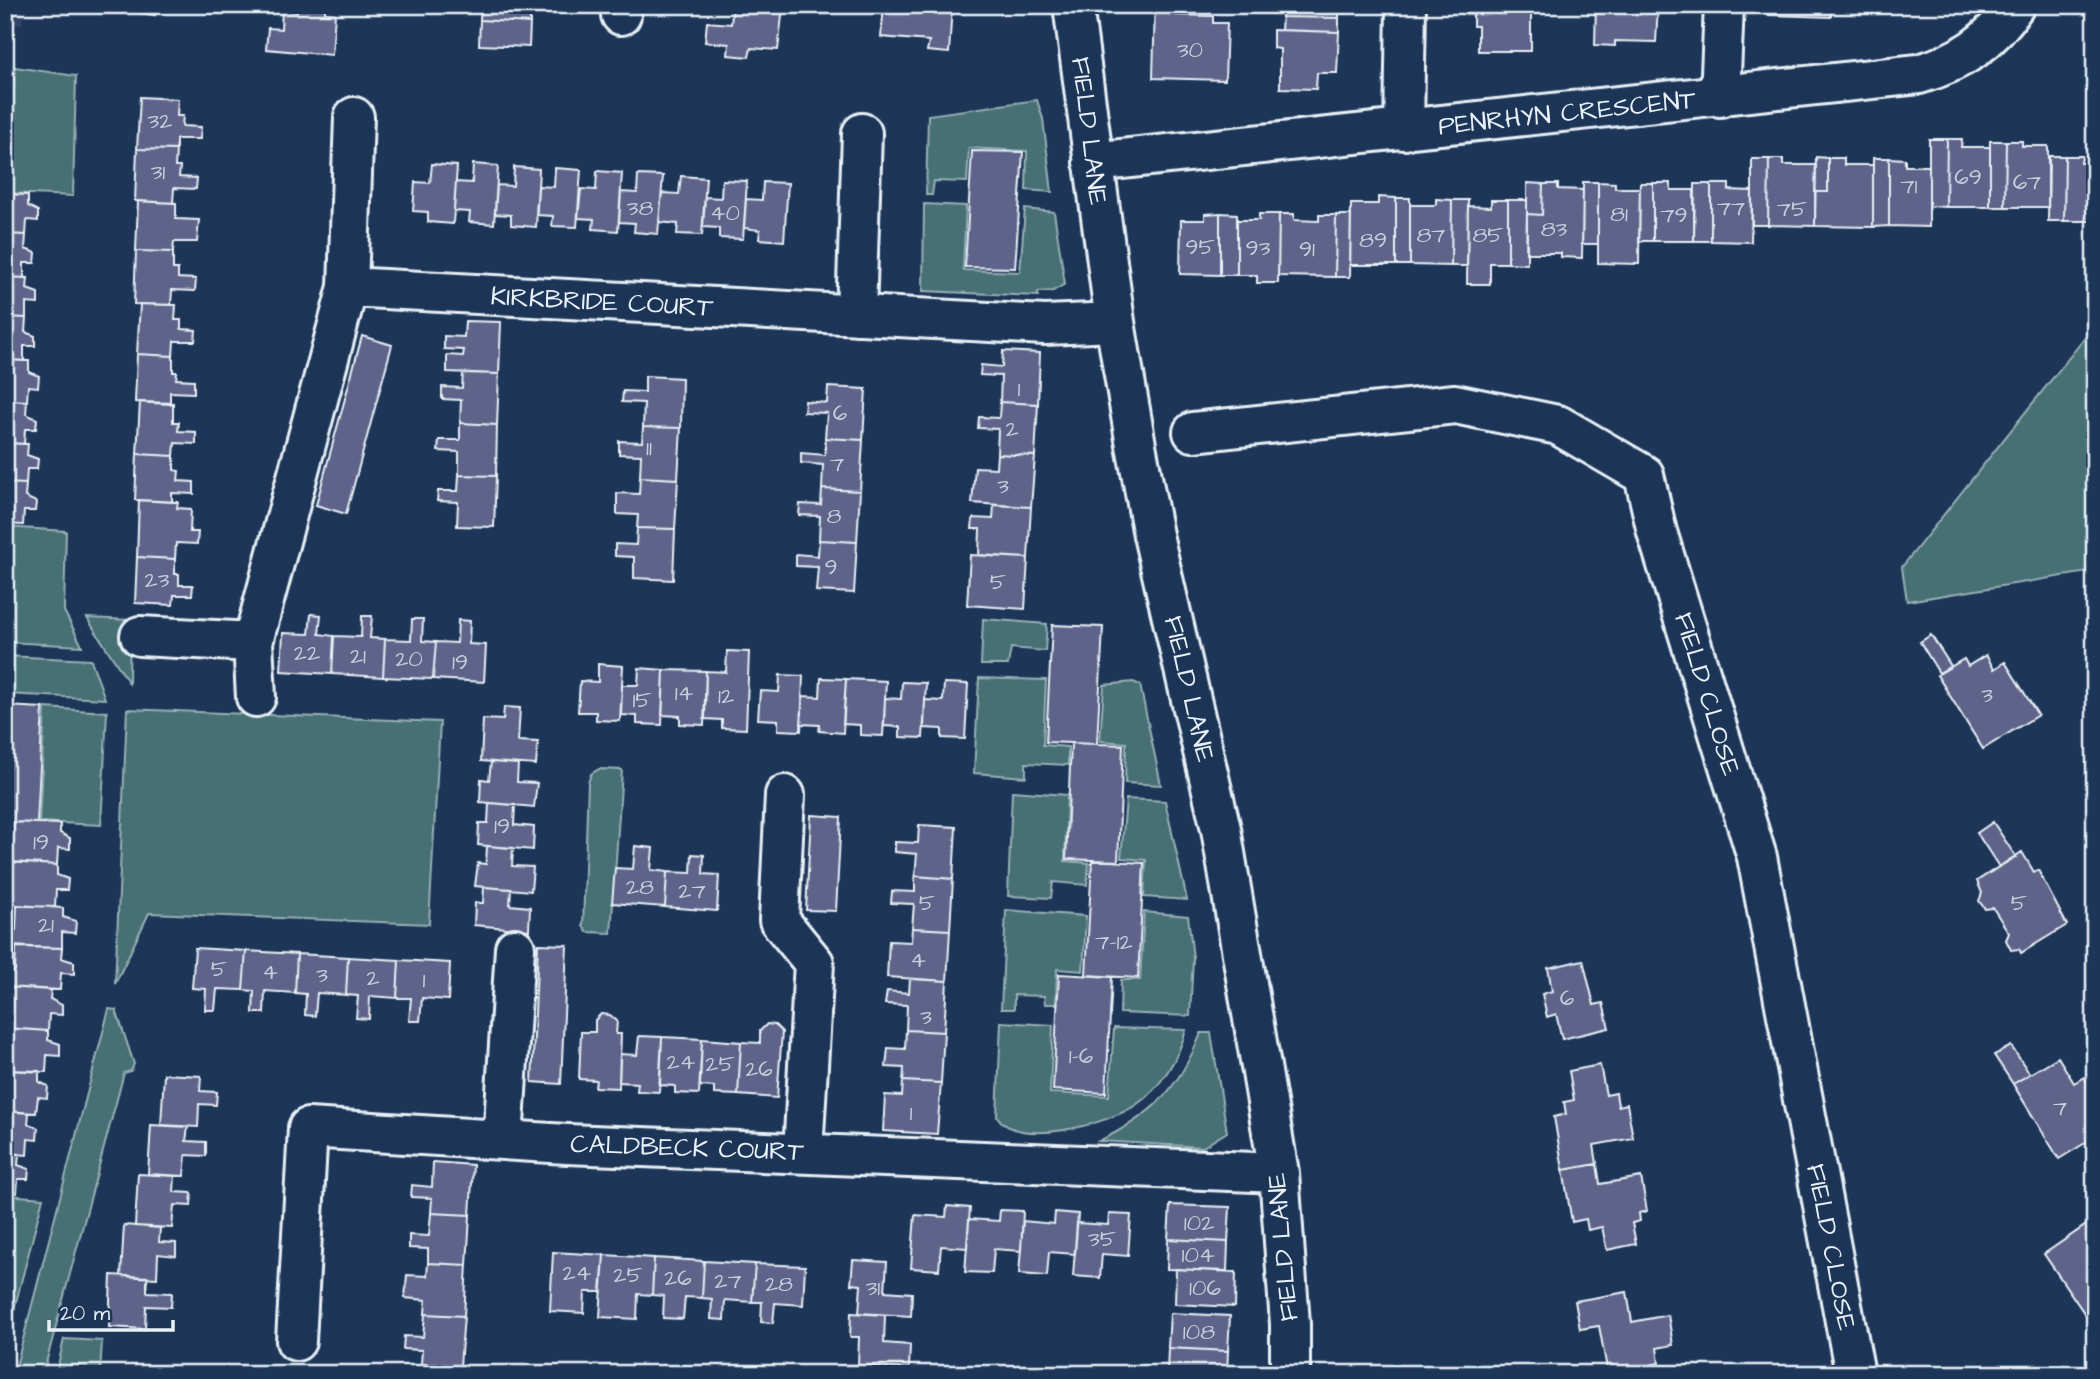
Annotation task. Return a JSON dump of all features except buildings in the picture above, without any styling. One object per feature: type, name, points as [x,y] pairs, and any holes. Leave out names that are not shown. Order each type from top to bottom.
[{"type":"street","name":"FIELD LANE","points":[[1073,5],[1115,322],[1153,535],[1221,829],[1279,1173],[1290,1324],[1290,1374]]},
{"type":"street","points":[[1404,130],[1406,5]]},
{"type":"street","points":[[1720,97],[1724,5]]},
{"type":"street","name":"PENRHYN CRESCENT","points":[[1093,162],[1919,74],[1943,67],[1985,42],[2015,5]]},
{"type":"street","points":[[256,697],[253,642],[348,287],[354,117]]},
{"type":"street","points":[[856,315],[862,133]]},
{"type":"street","name":"KIRKBRIDE COURT","points":[[348,287],[1045,325],[1115,322]]},
{"type":"street","name":"FIELD CLOSE","points":[[1193,432],[1455,404],[1558,425],[1644,475],[1657,533],[1757,857],[1855,1374]]},
{"type":"street","points":[[139,636],[253,642]]},
{"type":"street","points":[[785,795],[779,920],[814,962],[803,1152]]},
{"type":"street","points":[[503,1140],[515,948]]},
{"type":"street","name":"CALDBECK COURT","points":[[296,1341],[308,1128],[503,1140],[1279,1173]]},
{"type":"shaded area","points":[[5,5],[24,5],[22,25],[5,22]]},
{"type":"green space","points":[[15,67],[76,76],[73,196],[9,193]]},
{"type":"green space","points":[[1037,100],[1043,119],[1052,192],[1026,190],[1027,151],[969,148],[967,182],[934,181],[932,195],[926,195],[928,115]]},
{"type":"green space","points":[[924,204],[966,206],[963,270],[1020,272],[1025,209],[1054,212],[1065,284],[1053,291],[1038,292],[1038,296],[923,291]]},
{"type":"green space","points":[[2095,325],[2095,571],[1907,601],[1902,567]]},
{"type":"green space","points":[[5,527],[66,531],[64,611],[82,646],[5,642]]},
{"type":"green space","points":[[87,618],[130,620],[129,683]]},
{"type":"green space","points":[[983,619],[1047,624],[1045,651],[1011,648],[1008,665],[981,665]]},
{"type":"green space","points":[[5,656],[91,660],[105,699],[5,694]]},
{"type":"green space","points":[[979,678],[1046,680],[1043,745],[1068,747],[1068,765],[1026,763],[1026,777],[974,773]]},
{"type":"green space","points":[[1133,682],[1140,685],[1161,785],[1125,783],[1126,743],[1100,741],[1104,685]]},
{"type":"green space","points":[[45,708],[107,712],[101,825],[39,822]]},
{"type":"green space","points":[[127,709],[440,722],[429,924],[149,913],[115,984]]},
{"type":"green space","points":[[599,769],[622,770],[611,933],[587,932],[583,926],[588,783],[591,774]]},
{"type":"green space","points":[[1012,791],[1067,795],[1065,861],[1089,863],[1087,885],[1053,882],[1051,898],[1008,896]]},
{"type":"green space","points":[[1126,799],[1165,801],[1187,900],[1144,897],[1146,860],[1121,858]]},
{"type":"green space","points":[[1006,910],[1086,916],[1083,971],[1057,969],[1056,1004],[1045,1004],[1044,996],[1014,995],[1014,1009],[1001,1009]]},
{"type":"green space","points":[[1144,912],[1188,916],[1193,958],[1190,1016],[1120,1013],[1121,980],[1140,980]]},
{"type":"green space","points":[[109,1009],[116,1010],[134,1064],[131,1071],[124,1073],[43,1374],[14,1374]]},
{"type":"green space","points":[[1001,1022],[1053,1025],[1050,1093],[1109,1096],[1114,1028],[1186,1030],[1178,1052],[1161,1081],[1136,1105],[1086,1125],[1042,1132],[1023,1131],[1007,1126],[997,1116]]},
{"type":"green space","points":[[1201,1033],[1211,1033],[1227,1132],[1203,1147],[1099,1141],[1135,1121],[1162,1098],[1183,1070]]},
{"type":"green space","points":[[5,1195],[43,1198],[9,1329],[5,1328]]},
{"type":"green space","points":[[64,1339],[102,1341],[100,1374],[56,1374]]}]
